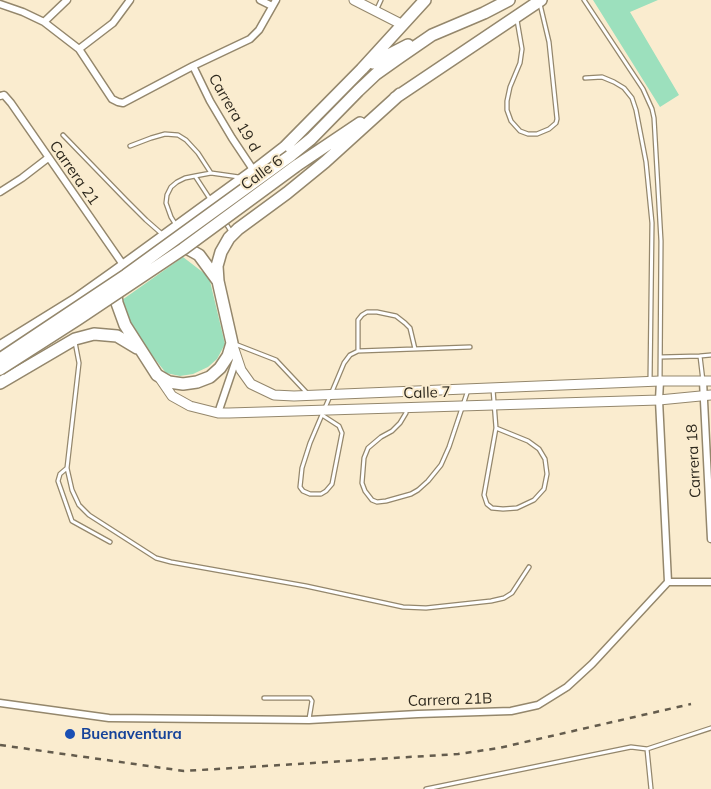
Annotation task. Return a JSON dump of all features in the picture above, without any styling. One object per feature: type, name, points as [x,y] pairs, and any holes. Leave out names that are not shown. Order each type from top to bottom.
[{"type":"highway","points":[[0,347],[76,300],[250,175],[285,147],[362,69],[425,0]]},
{"type":"highway","name":"Calle 6","points":[[0,369],[182,249],[293,161],[310,139],[376,74],[432,35],[509,0]]},
{"type":"highway","name":"Calle 6","points":[[0,359],[293,161],[361,122],[540,0]]},
{"type":"highway","points":[[362,69],[381,58],[432,35]]},
{"type":"highway","points":[[114,273],[117,303],[125,325],[157,375],[169,382],[183,384],[197,382],[210,376],[220,368],[228,356],[232,342],[218,280],[217,266],[221,252],[233,234],[325,162],[400,94]]},
{"type":"highway","points":[[165,236],[199,255],[218,280]]},
{"type":"highway","points":[[0,383],[75,339],[94,334],[117,336],[140,350]]},
{"type":"main road","points":[[354,0],[365,2],[376,11],[403,25]]},
{"type":"main road","name":"Calle 7","points":[[232,342],[241,370],[251,384],[274,395],[660,381],[707,381]]},
{"type":"main road","name":"Calle 7","points":[[157,375],[172,396],[190,406],[218,413],[323,413],[406,408],[659,400],[707,396]]},
{"type":"street","points":[[44,22],[67,0]]},
{"type":"street","points":[[79,49],[113,23],[130,0]]},
{"type":"street","points":[[0,4],[44,22],[79,49],[112,99],[123,103],[193,66],[250,40],[259,30],[274,3],[260,0]]},
{"type":"street","name":"Carrera 19 d","points":[[193,66],[250,175]]},
{"type":"street","name":"Carrera 21","points":[[2,96],[11,104],[124,266]]},
{"type":"street","points":[[0,192],[48,158]]},
{"type":"street","points":[[75,339],[76,300]]},
{"type":"street","points":[[218,413],[237,358]]},
{"type":"street","points":[[660,381],[659,400],[668,582],[711,582]]},
{"type":"street","name":"Carrera 18","points":[[707,381],[711,539]]},
{"type":"street","name":"Carrera 21B","points":[[0,703],[109,718],[309,720],[511,711],[538,705],[567,687],[592,664],[668,582]]},
{"type":"lane","points":[[376,11],[381,0]]},
{"type":"lane","points":[[516,16],[522,49],[520,63],[510,87],[507,110],[511,120],[520,131],[528,134],[537,134],[549,129],[556,123],[557,119],[549,42],[540,0]]},
{"type":"lane","points":[[584,0],[642,88],[654,118],[661,241],[660,381]]},
{"type":"lane","points":[[586,78],[602,77],[624,88],[632,98],[636,110],[646,162],[652,223],[650,382]]},
{"type":"lane","points":[[130,146],[166,134],[178,135],[186,140],[198,153],[211,173]]},
{"type":"lane","points":[[64,135],[126,200],[165,236]]},
{"type":"lane","points":[[177,228],[166,203],[167,195],[177,182],[185,178],[211,173],[250,175]]},
{"type":"lane","points":[[195,176],[233,234]]},
{"type":"lane","points":[[358,351],[358,320],[362,314],[367,312],[396,316],[406,323],[410,328],[415,349]]},
{"type":"lane","points":[[75,339],[79,364],[67,468],[72,490],[78,505],[89,515],[156,558],[306,586],[403,607],[426,608],[504,598],[512,593],[529,567]]},
{"type":"lane","points":[[232,342],[276,360],[309,395]]},
{"type":"lane","points":[[323,413],[338,426],[342,433],[332,484],[321,494],[310,494],[303,491],[300,487],[302,468],[323,413],[344,363],[350,355],[358,351],[470,346]]},
{"type":"lane","points":[[661,356],[711,355]]},
{"type":"lane","points":[[700,356],[707,381]]},
{"type":"lane","points":[[493,388],[496,428],[484,495],[487,504],[492,508],[517,508],[534,500],[544,489],[547,474],[544,459],[539,449],[528,441],[496,428]]},
{"type":"lane","points":[[406,408],[406,413],[400,423],[368,448],[364,458],[362,482],[365,491],[372,500],[378,502],[411,494],[418,490],[441,465],[449,447],[468,389]]},
{"type":"lane","points":[[67,468],[60,474],[58,481],[72,522],[110,542]]},
{"type":"lane","points":[[264,698],[310,698],[312,701],[309,720]]},
{"type":"lane","points":[[426,789],[631,748],[647,749],[711,728]]},
{"type":"lane","points":[[647,749],[651,789]]},
{"type":"green space","points":[[593,0],[658,0],[630,12],[679,95],[660,107]]},
{"type":"green space","points":[[183,257],[209,277],[225,344],[217,359],[208,367],[193,374],[180,376],[166,373],[139,339],[127,320],[122,300]]},
{"type":"railway","points":[[0,745],[184,771],[458,754],[499,748],[691,704]]},
{"type":"place","name":"Buenaventura","points":[[70,734]]}]
